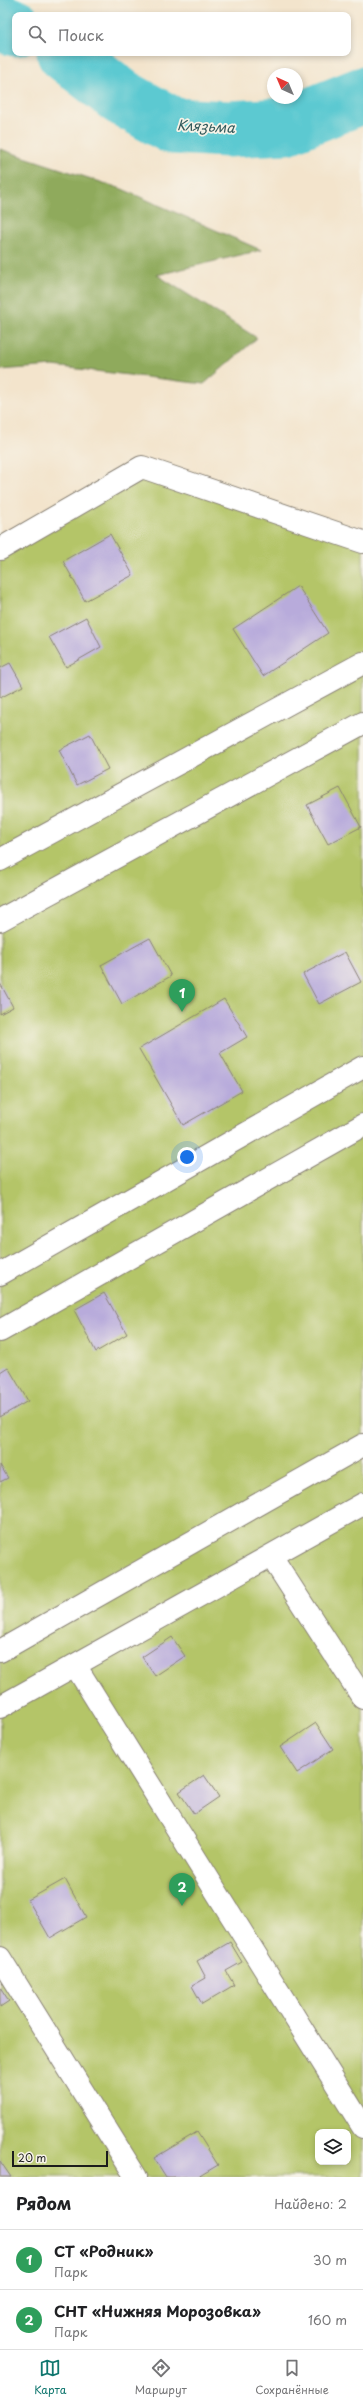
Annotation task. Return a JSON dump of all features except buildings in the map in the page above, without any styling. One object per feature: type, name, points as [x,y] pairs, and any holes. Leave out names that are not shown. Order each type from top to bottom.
[{"type":"lane","points":[[0,550],[142,467],[363,542]]},
{"type":"lane","points":[[0,860],[363,663]]},
{"type":"lane","points":[[0,920],[363,723]]},
{"type":"lane","points":[[0,1274],[363,1067]]},
{"type":"lane","points":[[0,1331],[363,1125]]},
{"type":"lane","points":[[0,1651],[363,1445]]},
{"type":"lane","points":[[0,1707],[363,1504]]},
{"type":"lane","points":[[271,1556],[363,1698]]},
{"type":"lane","points":[[75,1665],[363,2127]]},
{"type":"lane","points":[[0,1958],[136,2177]]},
{"type":"green space","points":[[0,149],[122,189],[261,250],[157,275],[257,338],[204,384],[53,366],[0,370]]},
{"type":"green space","points":[[142,467],[363,542],[363,2177],[0,2177],[0,550]]},
{"type":"waterway","name":"Клязьма","points":[[0,22],[12,27]]},
{"type":"waterway","name":"Клязьма","points":[[69,56],[121,97],[173,126],[228,129],[286,126],[363,95]]},
{"type":"place","name":"СТ «Родник»","points":[[182,1012]]},
{"type":"place","name":"СНТ «Нижняя Морозовка»","points":[[182,1906]]}]
